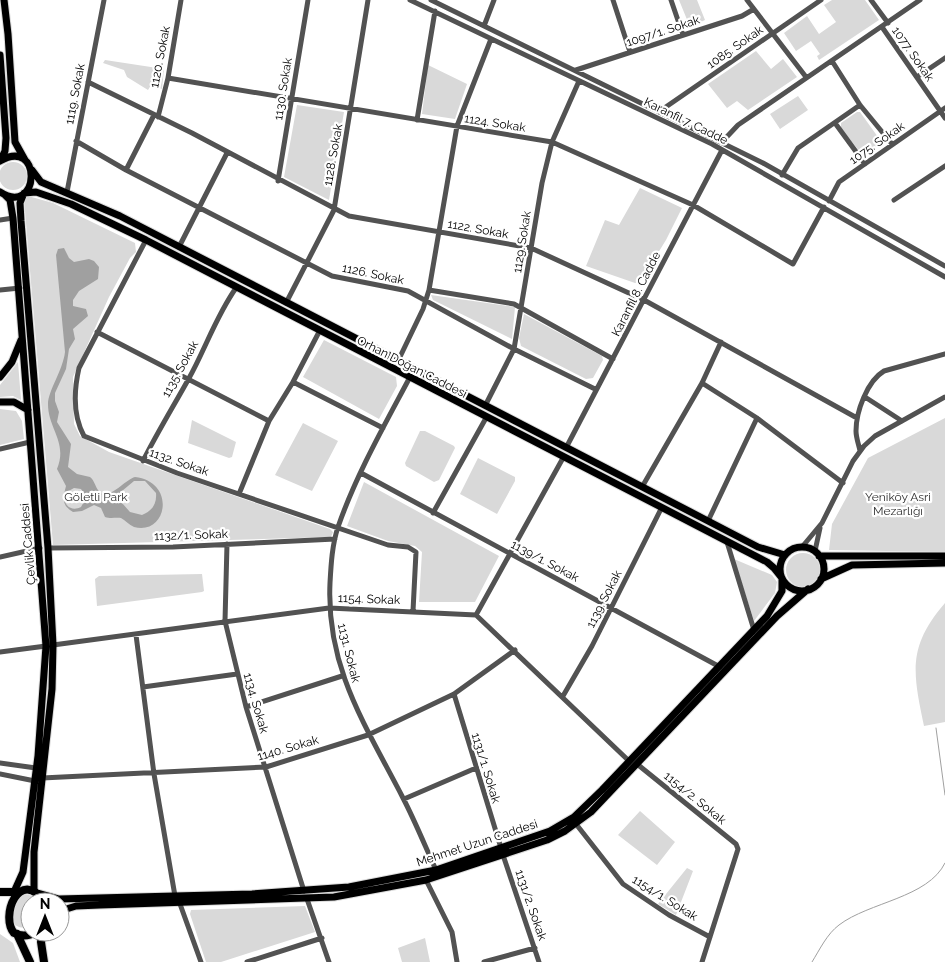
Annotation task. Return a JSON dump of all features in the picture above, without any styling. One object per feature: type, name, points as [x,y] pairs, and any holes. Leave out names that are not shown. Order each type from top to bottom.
[{"type":"highway","points":[[0,892],[24,890],[34,892]]},
{"type":"highway","points":[[14,892],[4,902],[1,914],[6,927],[16,934],[30,962]]},
{"type":"highway","points":[[16,934],[20,934]]},
{"type":"highway","points":[[41,942],[44,962]]},
{"type":"main road","points":[[4,0],[15,142],[41,182],[67,192],[179,247],[758,547],[784,555]]},
{"type":"main road","points":[[0,56],[6,138],[5,151],[0,161]]},
{"type":"main road","points":[[0,161],[12,156],[25,160]]},
{"type":"main road","name":"Çevlik Caddesi","points":[[14,892],[23,872],[52,689],[48,548],[20,203],[24,193],[32,183],[32,170]]},
{"type":"main road","name":"Çevlik Caddesi","points":[[2,193],[10,200],[13,218],[20,288],[30,442],[50,646],[36,768],[38,779],[34,892]]},
{"type":"main road","name":"Orhan Doğan Caddesi","points":[[2,193],[11,196],[24,193],[42,193],[71,204],[146,240],[319,332],[410,377],[766,562],[782,578]]},
{"type":"main road","points":[[0,377],[12,362],[22,335]]},
{"type":"main road","points":[[0,402],[14,402],[28,410]]},
{"type":"main road","points":[[808,589],[796,590],[782,578],[780,566],[784,555],[796,548],[802,547],[817,554],[945,556]]},
{"type":"main road","points":[[817,554],[823,568],[820,580]]},
{"type":"main road","points":[[70,908],[100,905],[180,904],[334,897],[426,880],[502,852],[547,840],[576,824],[590,812],[777,616],[820,580],[852,565],[945,563]]},
{"type":"main road","name":"Mehmet Uzun Caddesi","points":[[70,899],[304,891],[349,887],[436,870],[502,852],[562,825],[595,796],[755,631],[778,599],[782,591],[782,578]]},
{"type":"street","name":"1119. Sokak","points":[[67,192],[104,0]]},
{"type":"street","name":"1120. Sokak","points":[[126,170],[156,116],[168,78],[181,0]]},
{"type":"street","name":"1130. Sokak","points":[[278,181],[308,0]]},
{"type":"street","name":"1128. Sokak","points":[[286,303],[334,210],[368,0]]},
{"type":"street","name":"Karanfil 7. Cadde","points":[[410,0],[722,150],[945,276]]},
{"type":"street","name":"Karanfil 7. Cadde","points":[[432,0],[763,163],[782,176],[945,266]]},
{"type":"street","points":[[484,26],[494,0]]},
{"type":"street","points":[[614,0],[630,52]]},
{"type":"street","points":[[671,0],[683,35]]},
{"type":"street","points":[[748,0],[806,77]]},
{"type":"street","name":"1085. Sokak","points":[[660,111],[820,0]]},
{"type":"street","name":"1077. Sokak","points":[[872,0],[888,22]]},
{"type":"street","points":[[722,142],[738,125],[920,0]]},
{"type":"street","name":"1097/1. Sokak","points":[[576,70],[742,16],[754,8]]},
{"type":"street","points":[[417,120],[435,11]]},
{"type":"street","name":"1077. Sokak","points":[[882,27],[943,110],[945,118]]},
{"type":"street","points":[[398,361],[423,308],[429,290],[457,126],[491,39]]},
{"type":"street","points":[[917,77],[945,58]]},
{"type":"street","points":[[832,61],[860,105],[892,144]]},
{"type":"street","name":"1124. Sokak","points":[[168,78],[552,142],[693,205],[793,264],[824,207]]},
{"type":"street","name":"1129. Sokak","points":[[484,406],[514,349],[542,183],[552,142],[579,81]]},
{"type":"street","name":"1122. Sokak","points":[[88,82],[334,210],[349,216],[531,248],[644,300],[857,418]]},
{"type":"street","points":[[782,176],[798,148],[860,105]]},
{"type":"street","name":"1075. Sokak","points":[[828,201],[839,182],[943,110]]},
{"type":"street","points":[[835,123],[865,164]]},
{"type":"street","name":"1126. Sokak","points":[[76,141],[126,170],[332,276],[394,287],[425,299],[441,310],[514,349],[596,389]]},
{"type":"street","name":"Karanfil 8. Cadde","points":[[566,446],[722,150]]},
{"type":"street","points":[[179,247],[227,153]]},
{"type":"street","points":[[894,200],[945,166]]},
{"type":"street","points":[[0,220],[13,218]]},
{"type":"street","name":"1132. Sokak","points":[[146,240],[79,368],[76,384],[77,423],[84,436],[143,460],[338,528],[388,545],[408,547],[414,551],[416,577],[413,611]]},
{"type":"street","points":[[0,290],[20,288]]},
{"type":"street","name":"1135. Sokak","points":[[143,460],[188,380],[227,301],[236,288]]},
{"type":"street","points":[[429,290],[514,304],[613,359]]},
{"type":"street","points":[[97,332],[269,421]]},
{"type":"street","points":[[239,494],[269,421],[293,382],[319,332]]},
{"type":"street","points":[[642,487],[702,382],[721,342]]},
{"type":"street","points":[[860,451],[856,433],[857,418],[865,397],[877,376],[884,372],[945,354]]},
{"type":"street","name":"1131. Sokak","points":[[410,377],[361,473],[338,528],[335,540],[329,608],[332,632],[342,676],[368,735],[404,799],[436,870]]},
{"type":"street","points":[[293,382],[383,428]]},
{"type":"street","points":[[702,382],[757,418],[842,483]]},
{"type":"street","points":[[865,397],[902,421]]},
{"type":"street","points":[[802,547],[822,523],[860,451],[875,436],[945,397]]},
{"type":"street","points":[[434,513],[486,418]]},
{"type":"street","points":[[708,521],[757,418]]},
{"type":"street","points":[[0,449],[30,442]]},
{"type":"street","points":[[563,458],[511,555],[476,615],[515,650],[629,761]]},
{"type":"street","name":"1139/1. Sokak","points":[[361,473],[720,667]]},
{"type":"street","name":"1139. Sokak","points":[[562,696],[612,607],[661,509]]},
{"type":"street","points":[[817,554],[822,523]]},
{"type":"street","name":"1132/1. Sokak","points":[[48,548],[335,540]]},
{"type":"street","points":[[727,542],[755,631]]},
{"type":"street","name":"1134. Sokak","points":[[227,544],[225,621],[246,707],[304,891]]},
{"type":"street","points":[[0,557],[40,548]]},
{"type":"street","name":"1154. Sokak","points":[[0,652],[329,608],[476,615]]},
{"type":"street","points":[[136,635],[154,774],[175,896]]},
{"type":"street","name":"1140. Sokak","points":[[0,774],[38,779],[266,767],[368,735],[454,694],[515,650]]},
{"type":"street","points":[[143,688],[237,674]]},
{"type":"street","points":[[246,707],[342,676]]},
{"type":"street","name":"1131/1. Sokak","points":[[454,694],[502,852]]},
{"type":"street","points":[[0,763],[36,768]]},
{"type":"street","name":"1154/2. Sokak","points":[[637,764],[736,844],[738,849],[710,937]]},
{"type":"street","points":[[404,799],[476,768]]},
{"type":"street","name":"1154/1. Sokak","points":[[576,824],[623,884],[669,914],[710,937]]},
{"type":"street","name":"1131/2. Sokak","points":[[502,852],[539,962]]},
{"type":"street","points":[[426,880],[452,932],[456,962]]},
{"type":"street","points":[[307,899],[329,962]]},
{"type":"street","points":[[180,904],[201,962]]},
{"type":"street","points":[[702,962],[710,937]]},
{"type":"street","points":[[248,962],[322,938]]},
{"type":"street","points":[[484,962],[535,948]]},
{"type":"green space","points":[[679,0],[697,0],[705,20],[690,27]]},
{"type":"green space","points":[[832,0],[865,0],[879,20],[819,60],[817,56],[820,54],[811,41],[796,51],[784,33],[807,16],[819,34],[836,22],[824,5]]},
{"type":"green space","points":[[756,51],[771,69],[783,59],[797,77],[748,110],[737,101],[727,108],[708,84]]},
{"type":"green space","points":[[105,60],[164,69],[162,89],[151,85],[148,90],[127,77],[124,70],[103,63]]},
{"type":"green space","points":[[428,65],[467,84],[455,119],[422,114]]},
{"type":"green space","points":[[798,96],[808,110],[780,129],[770,114]]},
{"type":"green space","points":[[297,105],[344,112],[329,200],[284,177]]},
{"type":"green space","points":[[857,112],[860,112],[883,144],[864,157],[841,128],[841,123]]},
{"type":"green space","points":[[13,162],[23,166],[27,176],[23,186],[13,190],[3,186],[-1,176],[3,166]]},
{"type":"green space","points":[[640,188],[682,208],[666,240],[640,282],[635,283],[586,266],[605,220],[619,225]]},
{"type":"green space","name":"Göletli Park","points":[[28,196],[53,203],[135,243],[136,252],[130,258],[109,297],[73,377],[74,424],[80,436],[109,452],[330,529],[333,532],[331,537],[53,545],[24,199]]},
{"type":"green space","points":[[431,295],[515,307],[512,339],[433,300]]},
{"type":"green space","points":[[524,314],[602,356],[603,360],[593,378],[586,379],[521,346],[519,338]]},
{"type":"green space","points":[[324,340],[396,377],[397,386],[379,419],[303,377]]},
{"type":"green space","points":[[18,362],[21,400],[13,396],[0,397],[0,385]]},
{"type":"green space","points":[[0,409],[16,411],[22,421],[24,439],[0,445]]},
{"type":"green space","name":"Yeniköy Asri Mezarlığı","points":[[945,418],[945,552],[829,550],[832,524],[868,458]]},
{"type":"green space","points":[[192,420],[236,442],[232,457],[229,458],[188,443]]},
{"type":"green space","points":[[303,423],[338,441],[312,491],[275,475]]},
{"type":"green space","points":[[420,431],[425,431],[455,448],[439,480],[434,482],[406,466],[405,463]]},
{"type":"green space","points":[[478,458],[515,477],[515,481],[497,514],[460,494]]},
{"type":"green space","points":[[364,482],[499,556],[475,602],[419,602],[422,552],[415,546],[388,541],[347,526]]},
{"type":"green space","points":[[803,553],[815,558],[820,570],[815,582],[803,587],[791,582],[786,570],[791,558]]},
{"type":"green space","points":[[734,559],[772,575],[777,582],[775,593],[754,621]]},
{"type":"green space","points":[[202,574],[204,591],[202,592],[97,606],[95,579],[99,576]]},
{"type":"green space","points":[[945,603],[945,722],[924,726],[917,691],[916,661],[924,633]]},
{"type":"green space","points":[[640,811],[675,842],[657,865],[618,835]]},
{"type":"green space","points":[[687,868],[693,871],[676,915],[658,904]]},
{"type":"green space","points":[[20,896],[20,927],[11,918],[9,904]]},
{"type":"green space","points":[[305,906],[315,932],[221,962],[206,962],[190,914],[191,910]]},
{"type":"green space","points":[[0,934],[13,943],[20,962],[0,962]]},
{"type":"green space","points":[[425,938],[430,962],[402,962],[398,948]]},
{"type":"shaded area","points":[[64,248],[69,258],[74,262],[89,259],[94,261],[99,267],[98,279],[79,291],[73,300],[73,306],[86,309],[88,316],[73,329],[75,339],[69,349],[66,369],[55,393],[55,401],[59,412],[57,422],[71,444],[68,467],[77,474],[90,477],[99,491],[103,493],[112,492],[135,477],[148,481],[157,488],[162,497],[163,507],[160,516],[154,524],[145,528],[134,527],[121,518],[105,517],[101,508],[94,505],[82,511],[73,512],[66,507],[64,497],[66,504],[74,509],[81,507],[86,498],[81,489],[74,488],[64,495],[66,486],[57,469],[60,459],[59,443],[51,421],[48,404],[50,393],[65,352],[56,255],[58,249]],"holes":[[[134,481],[145,481],[156,493],[156,501],[153,507],[142,515],[130,512],[122,503],[122,491]]]},
{"type":"waterway","points":[[936,728],[945,795]]},
{"type":"waterway","points":[[812,962],[827,937],[839,925],[851,917],[912,892],[937,875],[945,863]]}]
